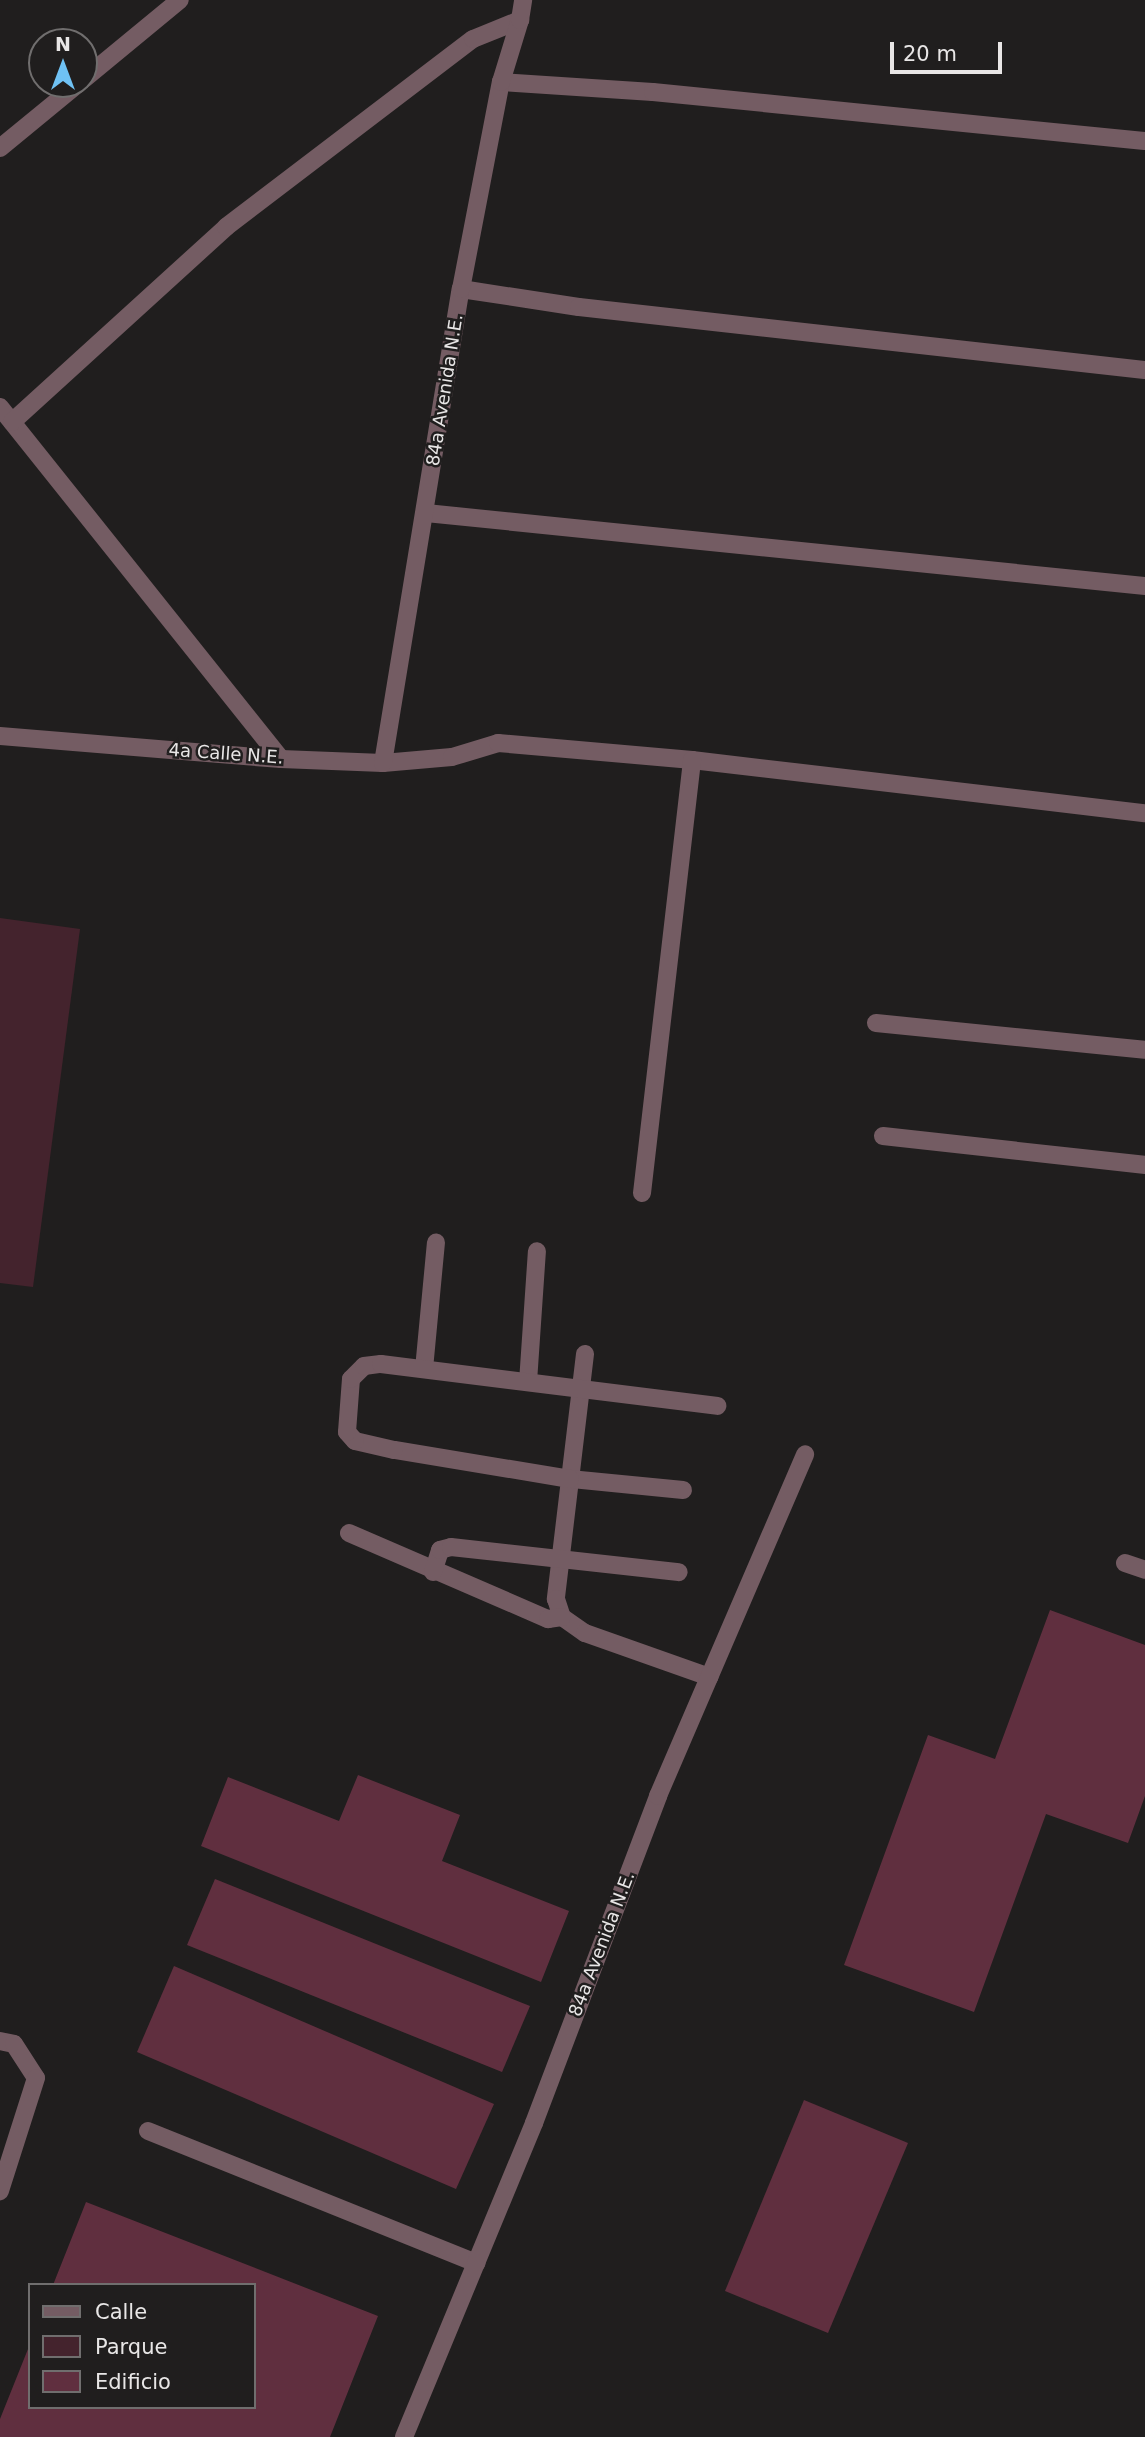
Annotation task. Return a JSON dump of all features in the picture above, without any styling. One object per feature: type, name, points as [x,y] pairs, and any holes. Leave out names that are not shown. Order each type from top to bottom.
[{"type":"street","points":[[98,67],[180,0]]},
{"type":"street","name":"84a Avenida N.E.","points":[[383,763],[461,289],[501,82],[520,20],[523,0]]},
{"type":"street","points":[[12,422],[226,227],[473,39],[520,20]]},
{"type":"street","points":[[501,82],[653,92],[1145,141]]},
{"type":"street","points":[[0,148],[61,98]]},
{"type":"street","points":[[461,289],[579,307],[1145,370]]},
{"type":"street","points":[[0,407],[281,759]]},
{"type":"street","points":[[426,513],[1145,586]]},
{"type":"street","name":"4a Calle N.E.","points":[[0,736],[281,759],[383,763],[452,757],[498,743],[692,760],[1145,813]]},
{"type":"street","points":[[642,1193],[692,760]]},
{"type":"street","points":[[876,1024],[1145,1050]]},
{"type":"street","points":[[883,1136],[1145,1165]]},
{"type":"street","points":[[424,1369],[436,1244]]},
{"type":"street","points":[[528,1382],[537,1251]]},
{"type":"street","points":[[585,1354],[556,1599],[562,1616],[585,1633],[709,1677]]},
{"type":"street","points":[[683,1490],[570,1479],[355,1441],[347,1432],[351,1379],[364,1366],[381,1364],[717,1406]]},
{"type":"street","name":"84a Avenida N.E.","points":[[404,2437],[534,2123],[657,1796],[805,1454]]},
{"type":"street","points":[[349,1534],[548,1619],[562,1616]]},
{"type":"street","points":[[433,1572],[440,1550],[452,1547],[680,1572]]},
{"type":"street","points":[[1125,1563],[1145,1570]]},
{"type":"street","points":[[0,2041],[14,2044],[36,2078],[0,2191]]},
{"type":"street","points":[[148,2132],[476,2263]]},
{"type":"green space","points":[[0,918],[80,929],[33,1287],[0,1283]]},
{"type":"building","points":[[1050,1610],[1145,1645],[1145,1796],[1128,1843],[1046,1814],[974,2012],[844,1965],[928,1735],[995,1759]]},
{"type":"building","points":[[358,1775],[460,1815],[442,1861],[569,1911],[541,1982],[201,1846],[228,1777],[339,1821]]},
{"type":"building","points":[[215,1879],[530,2006],[502,2072],[187,1945]]},
{"type":"building","points":[[174,1966],[494,2104],[456,2189],[137,2052]]},
{"type":"building","points":[[804,2100],[908,2143],[828,2333],[725,2291]]},
{"type":"building","points":[[86,2202],[378,2316],[330,2437],[0,2437],[0,2419],[28,2349],[28,2409],[256,2409],[256,2283],[54,2283]]}]
